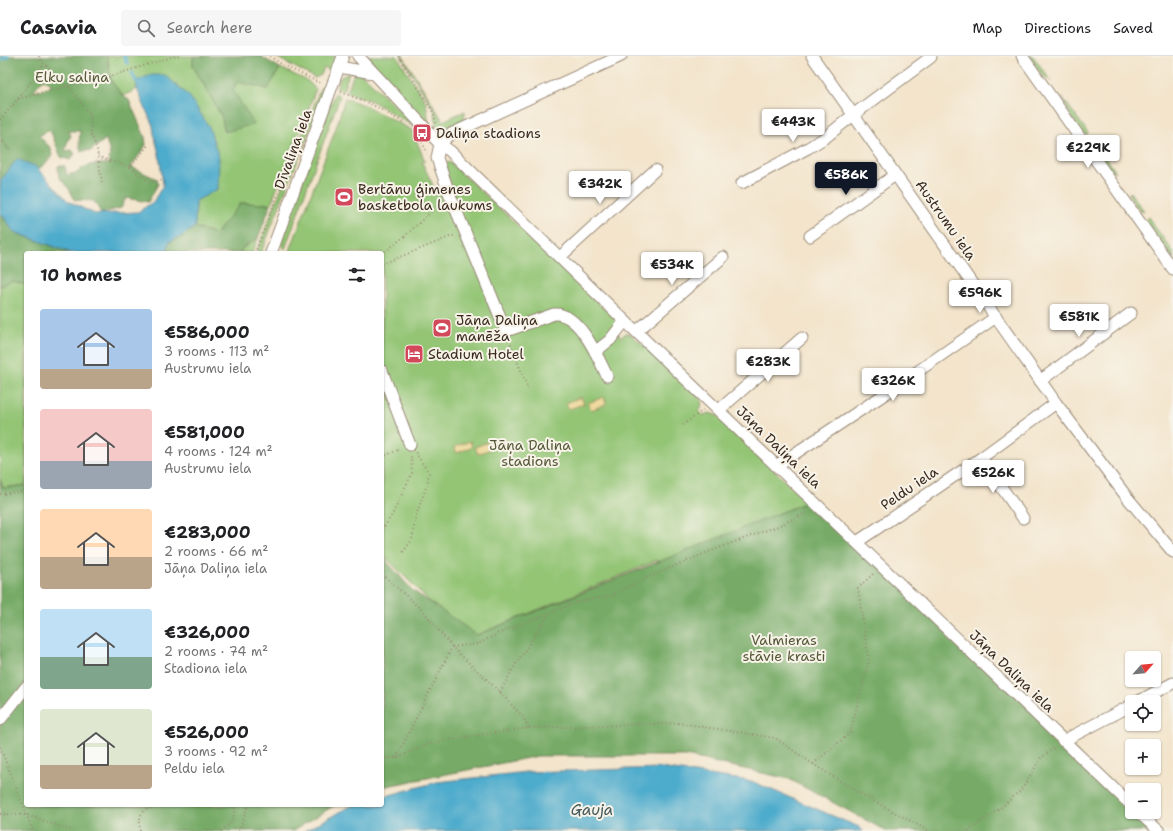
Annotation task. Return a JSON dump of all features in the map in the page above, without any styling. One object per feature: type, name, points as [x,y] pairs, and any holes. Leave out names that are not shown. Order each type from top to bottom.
[{"type":"street","name":"Dīvaliņa iela","points":[[274,251],[343,56]]},
{"type":"street","name":"Jāņa Daliņa iela","points":[[358,56],[440,144],[450,151],[1062,741],[1125,800]]},
{"type":"street","points":[[607,376],[591,344],[571,319],[560,314],[554,314],[506,331],[453,202],[437,158],[440,144],[451,134],[621,56]]},
{"type":"street","name":"Austrumu iela","points":[[812,56],[1056,403],[1126,496],[1173,552]]},
{"type":"street","points":[[1022,56],[1173,269]]},
{"type":"street","points":[[742,183],[826,137],[931,57]]},
{"type":"street","points":[[339,67],[373,73]]},
{"type":"street","points":[[560,257],[655,170]]},
{"type":"street","points":[[810,236],[895,174]]},
{"type":"street","points":[[637,331],[722,257]]},
{"type":"street","points":[[1040,381],[1131,314]]},
{"type":"street","points":[[776,466],[888,392],[996,317]]},
{"type":"street","points":[[595,352],[610,340],[625,321]]},
{"type":"street","points":[[715,406],[802,338]]},
{"type":"street","points":[[384,376],[410,445]]},
{"type":"street","name":"Peldu iela","points":[[857,542],[981,458],[1056,403]]},
{"type":"street","points":[[981,458],[1023,518]]},
{"type":"street","points":[[1150,695],[1173,683]]},
{"type":"street","points":[[0,720],[24,690]]},
{"type":"street","points":[[1062,741],[1125,708]]},
{"type":"street","points":[[1145,819],[1158,831]]},
{"type":"path","points":[[39,56],[44,64],[68,86],[90,114],[91,134],[98,149],[102,183]]},
{"type":"path","points":[[18,99],[68,86],[92,82],[172,57],[181,56]]},
{"type":"path","points":[[270,56],[283,65],[321,84]]},
{"type":"path","points":[[399,56],[433,112],[436,125]]},
{"type":"path","points":[[0,120],[44,64]]},
{"type":"path","points":[[344,94],[369,103],[408,125]]},
{"type":"path","points":[[256,251],[307,120]]},
{"type":"path","points":[[130,167],[149,144]]},
{"type":"path","points":[[98,157],[130,167],[151,183],[162,180]]},
{"type":"path","points":[[372,188],[385,194],[392,202]]},
{"type":"path","points":[[384,252],[405,236],[437,206],[447,202],[453,202]]},
{"type":"path","points":[[384,263],[465,231]]},
{"type":"path","points":[[506,331],[528,389]]},
{"type":"path","points":[[683,425],[715,406]]},
{"type":"path","points":[[384,456],[410,445]]},
{"type":"path","points":[[384,527],[392,515],[412,473],[410,445]]},
{"type":"path","points":[[403,552],[412,540],[416,515],[428,485],[429,473],[410,445]]},
{"type":"path","points":[[0,494],[24,491]]},
{"type":"path","points":[[452,647],[478,644],[499,633],[577,602],[611,596],[635,583],[708,552],[778,526],[819,506]]},
{"type":"path","points":[[813,764],[850,733],[870,661],[858,588],[882,566]]},
{"type":"path","points":[[384,576],[424,612],[452,647],[500,692],[522,716],[529,728]]},
{"type":"path","points":[[500,692],[514,667],[550,613]]},
{"type":"path","points":[[396,758],[452,647]]},
{"type":"path","points":[[384,758],[396,758],[428,744],[529,728],[679,723],[775,738],[813,764],[881,806],[929,831]]},
{"type":"path","points":[[968,831],[997,811],[1021,790],[1041,758],[1062,741]]},
{"type":"path","points":[[0,747],[33,831]]},
{"type":"path","points":[[140,831],[139,818],[141,814],[147,809],[160,807]]},
{"type":"path","points":[[221,831],[232,822],[236,807]]},
{"type":"path","points":[[238,831],[247,807]]},
{"type":"path","points":[[0,814],[27,815],[73,831]]},
{"type":"green space","name":"Elku saliņa","points":[[0,56],[107,56],[112,82],[123,96],[129,100],[145,137],[146,145],[131,167],[157,179],[158,184],[148,202],[126,198],[121,208],[101,213],[94,201],[75,200],[69,189],[59,177],[58,166],[65,166],[67,176],[77,173],[84,167],[95,164],[108,164],[110,153],[106,139],[90,151],[87,150],[81,152],[79,143],[80,131],[69,131],[71,136],[68,140],[65,151],[72,150],[75,154],[70,160],[61,157],[50,130],[39,136],[51,148],[52,157],[38,170],[35,166],[1,180],[0,188],[0,139],[10,151],[0,137]],"holes":[[[43,79],[52,84],[47,88],[33,91]]]},
{"type":"green space","points":[[107,56],[193,56],[193,66],[221,115],[225,132],[233,90],[237,82],[268,89],[280,68],[308,81],[316,89],[271,204],[241,203],[216,234],[195,227],[196,201],[137,81],[137,89],[123,96],[112,82]]},
{"type":"green space","points":[[193,56],[260,56],[280,68],[268,89],[237,82],[233,90],[254,124],[225,132],[221,115],[193,66]]},
{"type":"green space","points":[[274,56],[338,56],[332,71],[324,68],[321,75],[315,78]]},
{"type":"green space","points":[[365,56],[397,56],[426,102],[429,125]]},
{"type":"green space","points":[[401,56],[403,56],[443,121],[465,111],[464,120],[445,128],[436,127],[435,111]]},
{"type":"green space","points":[[1029,56],[1033,56],[1051,81],[1042,75]]},
{"type":"green space","points":[[349,73],[343,91],[336,88],[341,77]]},
{"type":"green space","points":[[354,73],[361,74],[366,78],[413,123],[416,128],[372,101],[347,92]]},
{"type":"green space","points":[[321,87],[324,88],[325,91],[262,251],[257,251]]},
{"type":"green space","points":[[335,93],[340,96],[285,249],[281,245],[285,230]]},
{"type":"green space","points":[[1062,97],[1088,133],[1085,135],[1071,117]]},
{"type":"green space","name":"Jāņa Daliņa stadions","points":[[345,98],[364,105],[412,130],[425,161],[422,162],[436,192],[440,190],[442,195],[454,191],[443,165],[449,162],[555,260],[616,320],[614,329],[621,337],[626,333],[631,335],[702,400],[701,409],[699,411],[703,415],[710,413],[718,416],[807,502],[657,563],[658,560],[467,639],[384,556],[384,251],[290,251],[336,128]]},
{"type":"green space","points":[[1097,145],[1116,172],[1109,168],[1103,161],[1098,152]]},
{"type":"green space","points":[[1130,192],[1144,211],[1140,211],[1130,197]]},
{"type":"green space","points":[[241,203],[271,204],[258,238],[241,251],[167,251],[169,242],[182,236],[195,227],[216,234]]},
{"type":"green space","points":[[0,212],[14,232],[66,251],[24,251],[24,284],[13,281],[0,286]]},
{"type":"green space","points":[[1148,217],[1173,252],[1173,259],[1145,220]]},
{"type":"green space","points":[[258,238],[253,251],[241,251]]},
{"type":"green space","points":[[13,281],[24,284],[24,485],[3,488],[0,479],[0,286]]},
{"type":"green space","points":[[0,479],[3,488],[24,485],[24,807],[332,807],[293,831],[0,831]]},
{"type":"green space","name":"Valmieras stāvie krasti","points":[[812,500],[1125,799],[1125,819],[1146,819],[1159,831],[886,831],[789,779],[686,756],[538,756],[384,787],[384,558],[412,590],[477,635]]},
{"type":"sand","points":[[581,397],[584,404],[569,409],[566,403]]},
{"type":"sand","points":[[604,397],[606,404],[591,410],[588,403]]},
{"type":"sand","points":[[470,441],[472,447],[457,453],[454,447]]},
{"type":"sand","points":[[491,441],[493,448],[478,454],[475,447]]},
{"type":"water","points":[[151,75],[165,75],[190,97],[209,127],[219,158],[218,189],[196,201],[195,227],[182,236],[169,242],[167,251],[66,251],[14,232],[0,212],[0,188],[1,180],[17,159],[35,166],[68,201],[95,214],[138,212],[153,202],[163,185],[159,154],[153,126],[137,89],[136,81]]},
{"type":"water","name":"Gauja","points":[[660,768],[751,781],[859,827],[863,831],[304,831],[349,807],[384,807],[384,796],[437,782],[526,772]]},
{"type":"waterway","points":[[0,60],[8,56]]},
{"type":"waterway","points":[[124,56],[127,63]]},
{"type":"waterway","points":[[132,73],[136,81]]},
{"type":"place","name":"Daliņa stadions","points":[[422,133]]},
{"type":"place","name":"Bertānu ģimenes basketbola laukums","points":[[344,197]]},
{"type":"place","name":"Jāņa Daliņa manēža","points":[[442,328]]},
{"type":"place","name":"Stadium Hotel","points":[[414,354]]}]
